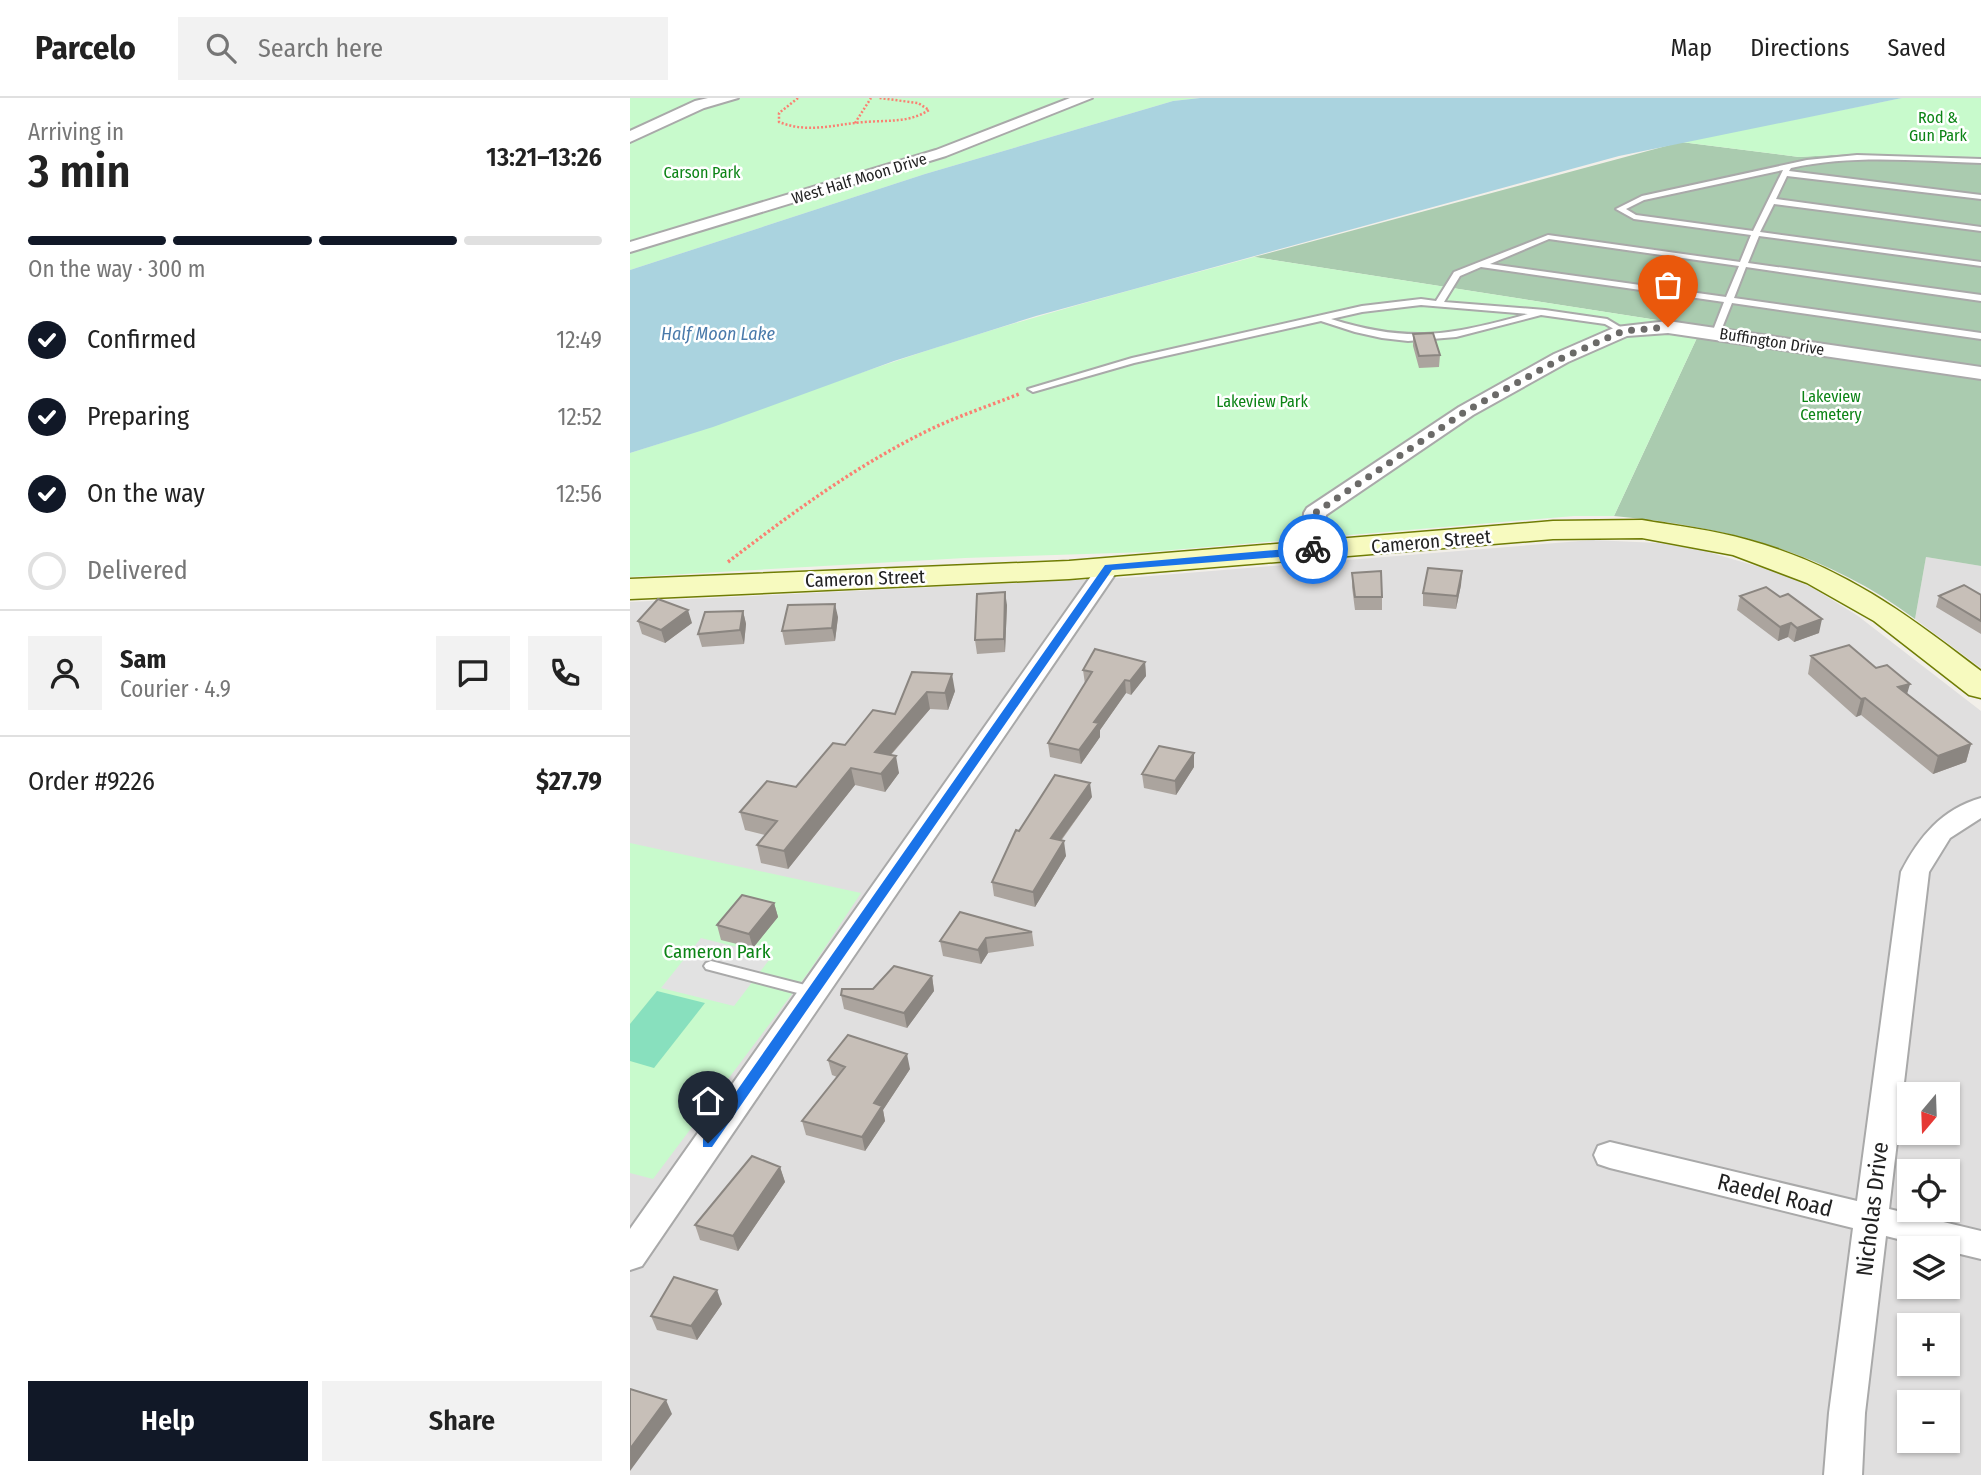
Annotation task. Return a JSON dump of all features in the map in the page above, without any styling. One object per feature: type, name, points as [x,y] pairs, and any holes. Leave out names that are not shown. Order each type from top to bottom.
[{"type":"main road","name":"Cameron Street","points":[[630,589],[1109,567],[1599,528],[1691,536],[1781,560],[1846,590],[1886,614],[1981,688]]},
{"type":"street","points":[[630,137],[699,104],[730,98]]},
{"type":"street","name":"West Half Moon Drive","points":[[630,247],[940,153],[1038,113],[1085,98]]},
{"type":"street","name":"Buffington Drive","points":[[1313,552],[1315,513],[1466,411],[1562,358],[1623,331],[1668,327],[1981,373]]},
{"type":"street","points":[[630,1256],[1109,567]]},
{"type":"street","name":"Nicholas Drive","points":[[1843,1475],[1847,1413],[1870,1218],[1915,872],[1927,845],[1950,821],[1981,807]]},
{"type":"street","name":"Raedel Road","points":[[1610,1155],[1981,1245]]},
{"type":"lane","points":[[1981,161],[1857,157],[1807,162],[1786,170],[1642,198],[1620,209],[1634,217],[1981,264]]},
{"type":"lane","points":[[1786,170],[1981,197]]},
{"type":"lane","points":[[1716,333],[1756,233],[1786,170]]},
{"type":"lane","points":[[1771,201],[1981,229]]},
{"type":"lane","points":[[1439,303],[1457,274],[1548,237],[1981,298]]},
{"type":"lane","points":[[1481,265],[1981,336]]},
{"type":"lane","points":[[1033,389],[1132,361],[1362,309],[1439,303],[1607,322],[1623,331]]},
{"type":"lane","points":[[1323,318],[1350,328],[1394,338],[1440,339],[1545,313]]},
{"type":"lane","points":[[711,966],[813,992]]},
{"type":"path","points":[[799,98],[779,113],[779,122],[824,130],[855,122],[908,118],[929,110],[903,99],[879,98]]},
{"type":"path","points":[[855,122],[871,98]]},
{"type":"path","points":[[716,584],[722,566],[792,512],[852,472],[931,429],[1033,389]]},
{"type":"shaded area","points":[[1593,540],[1658,543],[1701,550],[1777,572],[1813,588],[1858,616],[1981,711],[1981,1475],[630,1475],[630,602],[1138,577]]},
{"type":"shaded area","points":[[1926,557],[1981,566],[1981,668],[1915,619]]},
{"type":"shaded area","points":[[701,938],[772,956],[734,1006],[661,988]]},
{"type":"green space","name":"Carson Park","points":[[630,98],[1200,98],[1173,101],[925,174],[630,270]]},
{"type":"green space","name":"Rod & Gun Park","points":[[1902,98],[1981,98],[1981,157],[1848,154],[1799,157],[1681,142]]},
{"type":"green space","name":"Lakeview Cemetery","points":[[1681,142],[1799,157],[1848,154],[1981,157],[1981,566],[1926,557],[1915,619],[1846,576],[1772,546],[1695,527],[1614,516],[1702,327],[1254,257]]},
{"type":"green space","name":"Lakeview Park","points":[[1254,257],[1702,327],[1614,516],[1574,516],[1148,552],[965,558],[630,577],[630,453],[985,332]]},
{"type":"green space","name":"Cameron Park","points":[[630,843],[861,893],[810,970],[653,1179],[630,1173]]},
{"type":"green space","points":[[657,991],[705,1003],[654,1068],[630,1061],[630,1024]]},
{"type":"water","name":"Half Moon Lake","points":[[1200,98],[1902,98],[1619,156],[1036,316],[894,361],[713,427],[630,453],[630,270],[925,174],[1173,101]]},
{"type":"building","points":[[1433,333],[1440,355],[1419,356],[1413,334]]},
{"type":"building","points":[[1428,568],[1462,571],[1457,596],[1423,593]]},
{"type":"building","points":[[1381,571],[1382,597],[1355,597],[1352,573]]},
{"type":"building","points":[[1964,585],[1981,595],[1981,621],[1939,596]]},
{"type":"building","points":[[1766,587],[1780,597],[1788,594],[1822,619],[1797,628],[1791,623],[1780,627],[1740,596]]},
{"type":"building","points":[[1005,592],[1004,639],[975,640],[977,594]]},
{"type":"building","points":[[658,599],[688,610],[661,630],[638,621]]},
{"type":"building","points":[[835,604],[832,628],[782,631],[788,605]]},
{"type":"building","points":[[743,611],[740,630],[698,634],[705,612]]},
{"type":"building","points":[[1849,645],[1876,668],[1887,665],[1910,684],[1898,687],[1971,744],[1938,756],[1865,698],[1861,699],[1811,656]]},
{"type":"building","points":[[1095,649],[1145,662],[1130,681],[1125,680],[1094,722],[1099,723],[1079,750],[1048,743],[1092,672],[1083,670]]},
{"type":"building","points":[[912,672],[952,674],[945,693],[927,692],[875,752],[896,756],[881,774],[851,768],[784,851],[757,845],[777,821],[740,812],[767,781],[796,787],[833,743],[845,745],[873,710],[895,714]]},
{"type":"building","points":[[1159,746],[1194,753],[1175,781],[1142,774]]},
{"type":"building","points":[[1055,775],[1090,783],[1051,838],[1064,841],[1033,892],[992,882],[1016,830],[1019,831]]},
{"type":"building","points":[[742,895],[774,903],[749,934],[717,925]]},
{"type":"building","points":[[960,912],[1032,932],[986,938],[978,950],[940,941]]},
{"type":"building","points":[[894,966],[932,976],[904,1013],[841,995],[842,989],[873,989]]},
{"type":"building","points":[[848,1035],[907,1054],[874,1103],[882,1106],[862,1137],[802,1121],[845,1067],[828,1060]]},
{"type":"building","points":[[752,1156],[780,1167],[733,1236],[695,1225]]},
{"type":"building","points":[[674,1277],[717,1290],[691,1326],[651,1316]]},
{"type":"building","points":[[630,1389],[666,1400],[630,1449]]},
{"type":"way so far","points":[[1313,549],[1315,513],[1466,411],[1562,358],[1623,331],[1668,327]]},
{"type":"route","points":[[708,1143],[1109,567],[1313,552],[1313,549]]}]
